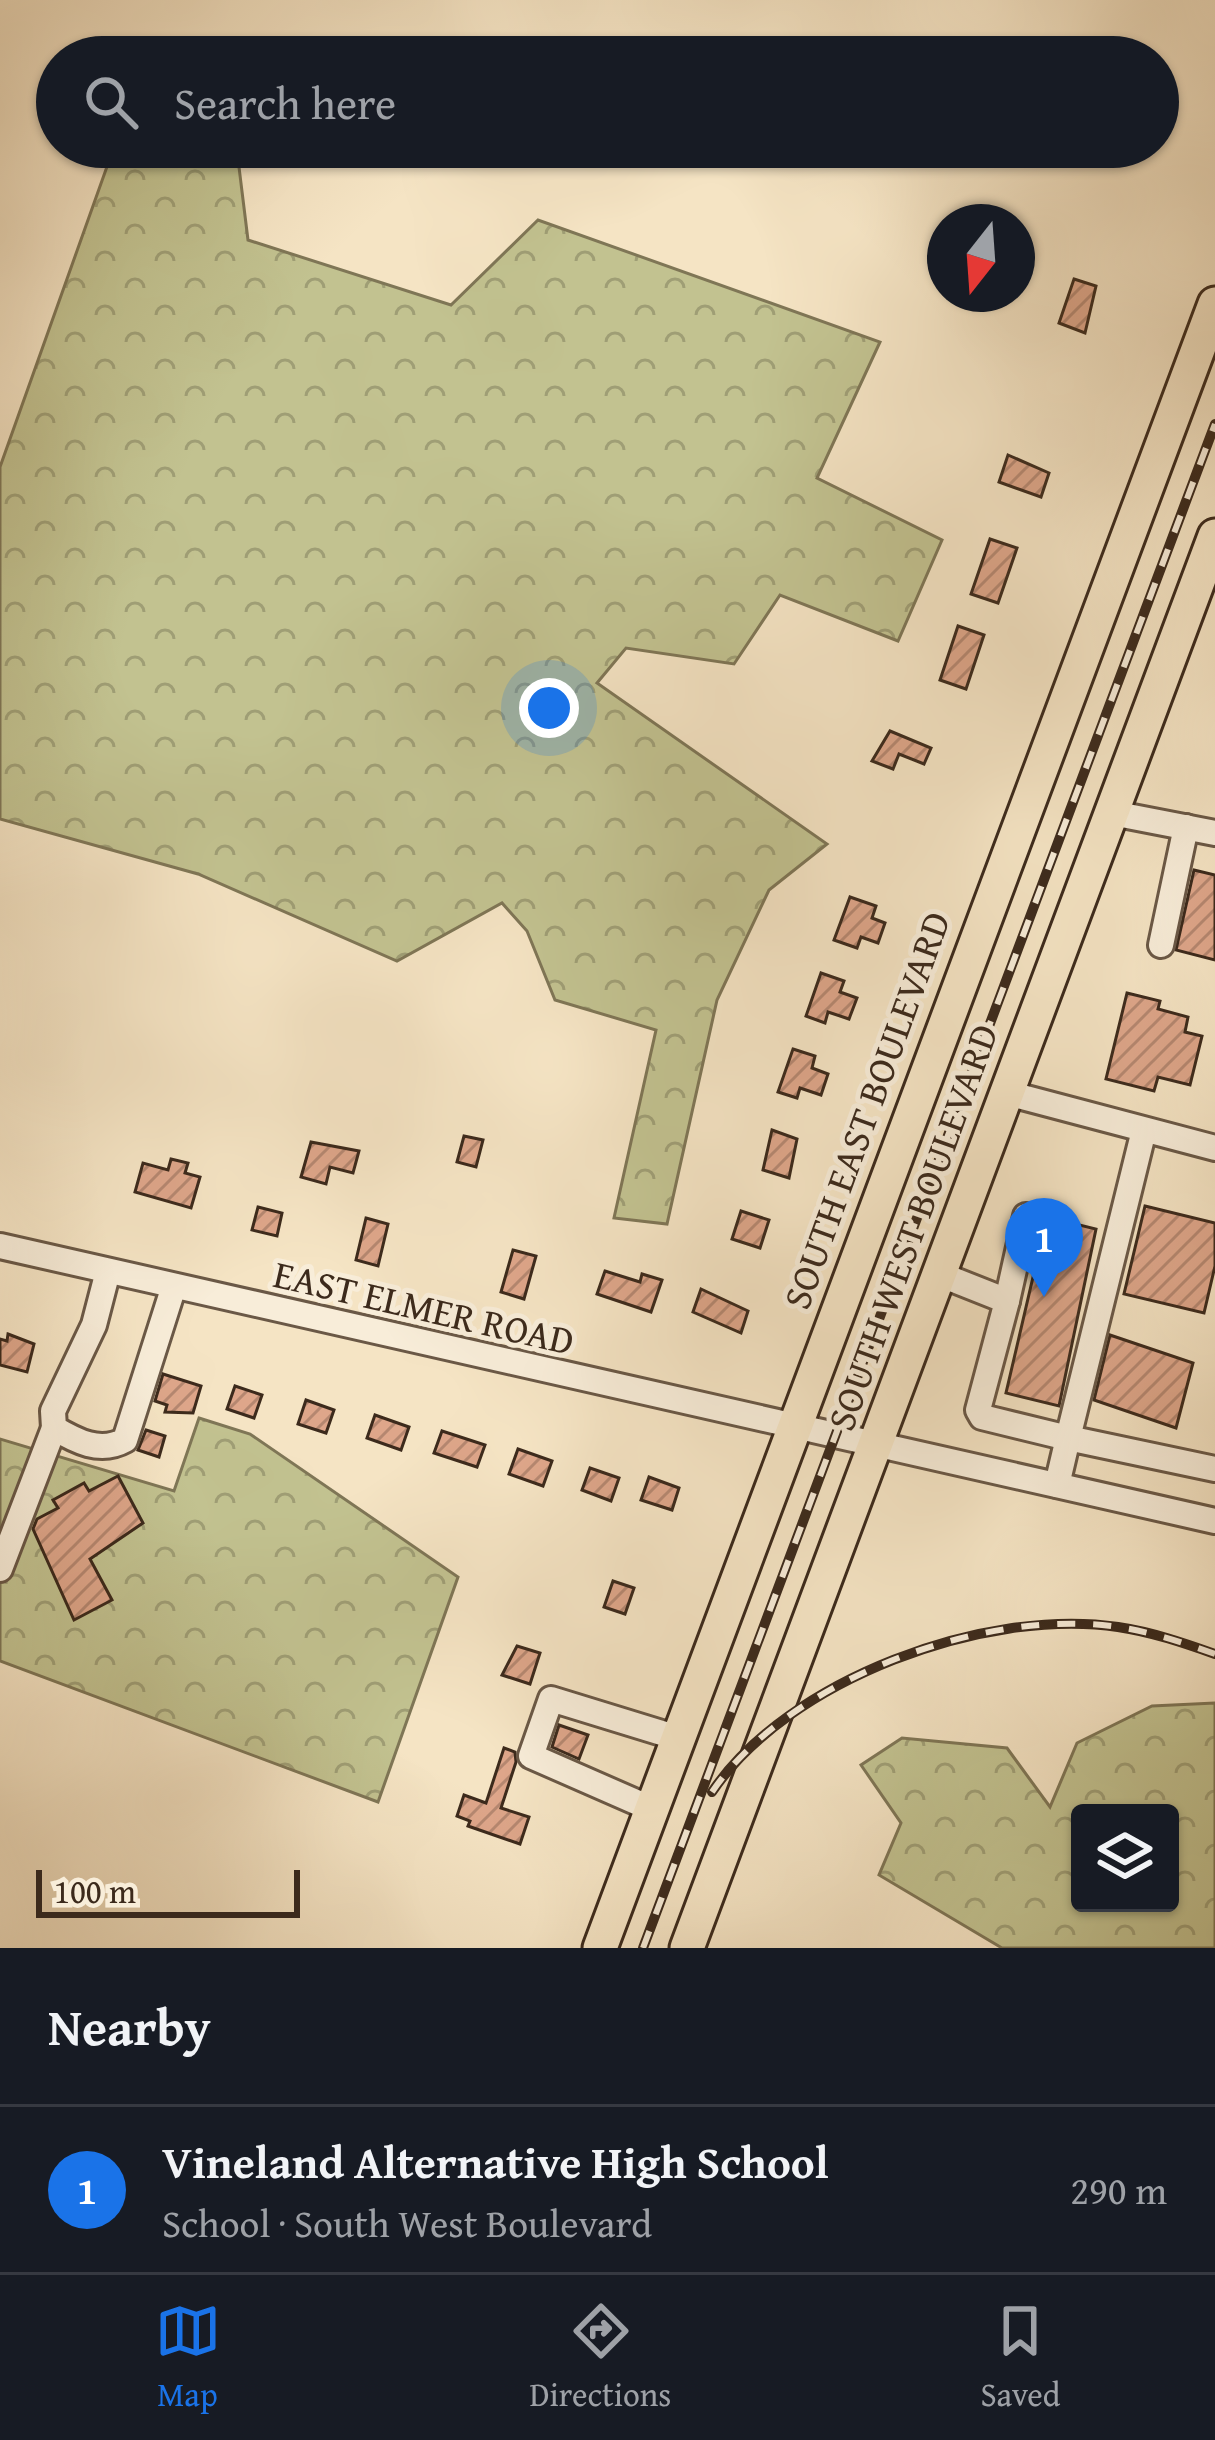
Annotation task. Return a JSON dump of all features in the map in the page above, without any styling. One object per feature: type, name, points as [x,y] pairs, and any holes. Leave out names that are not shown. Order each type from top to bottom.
[{"type":"main road","name":"SOUTH EAST BOULEVARD","points":[[600,1948],[1215,304]]},
{"type":"main road","name":"SOUTH WEST BOULEVARD","points":[[687,1948],[1112,813],[1204,597],[1215,536]]},
{"type":"street","points":[[1112,813],[1215,833]]},
{"type":"street","points":[[1161,945],[1186,827]]},
{"type":"street","points":[[1007,1093],[1215,1148]]},
{"type":"street","points":[[1057,1485],[1144,1130]]},
{"type":"street","points":[[1026,1216],[978,1410],[988,1420],[1068,1438],[1214,1462]]},
{"type":"street","name":"EAST ELMER ROAD","points":[[0,1246],[1215,1521]]},
{"type":"street","points":[[0,1569],[54,1428],[53,1411],[94,1325],[109,1271]]},
{"type":"street","points":[[939,1274],[1007,1301]]},
{"type":"street","points":[[54,1428],[80,1443],[112,1447],[125,1440],[174,1286]]},
{"type":"street","points":[[652,1809],[531,1756],[551,1699],[678,1738]]},
{"type":"green space","points":[[107,168],[239,168],[248,240],[451,305],[538,220],[880,342],[817,478],[942,540],[898,641],[780,595],[734,664],[626,648],[597,683],[827,844],[769,890],[717,1000],[667,1224],[614,1218],[656,1030],[555,1000],[527,931],[502,903],[397,961],[198,874],[0,819],[0,467]]},
{"type":"green space","points":[[199,1418],[250,1434],[458,1577],[378,1802],[0,1661],[0,1439],[174,1491]]},
{"type":"green space","points":[[1215,1703],[1215,1948],[1002,1948],[879,1875],[901,1823],[861,1765],[902,1738],[1007,1748],[1050,1807],[1077,1743],[1152,1706]]},
{"type":"building","points":[[1074,279],[1096,286],[1085,333],[1059,323]]},
{"type":"building","points":[[1008,455],[1049,473],[1041,497],[999,482]]},
{"type":"building","points":[[990,539],[1017,548],[998,603],[971,594]]},
{"type":"building","points":[[958,626],[984,635],[966,689],[940,680]]},
{"type":"building","points":[[890,731],[931,748],[924,764],[899,754],[893,769],[872,761]]},
{"type":"building","points":[[1194,870],[1215,875],[1215,960],[1176,950]]},
{"type":"building","points":[[850,897],[876,906],[872,918],[885,923],[878,943],[861,937],[857,948],[834,940]]},
{"type":"building","points":[[821,973],[844,981],[840,992],[857,998],[849,1019],[828,1012],[825,1023],[806,1016]]},
{"type":"building","points":[[1127,993],[1160,1001],[1158,1009],[1188,1017],[1185,1032],[1202,1036],[1190,1085],[1158,1077],[1154,1091],[1106,1079]]},
{"type":"building","points":[[793,1049],[815,1056],[812,1068],[828,1074],[821,1095],[800,1088],[797,1098],[778,1092]]},
{"type":"building","points":[[772,1130],[797,1139],[789,1178],[763,1170]]},
{"type":"building","points":[[464,1136],[483,1140],[476,1167],[457,1162]]},
{"type":"building","points":[[311,1142],[359,1151],[353,1173],[330,1167],[326,1184],[301,1177]]},
{"type":"building","points":[[171,1159],[188,1163],[185,1173],[200,1177],[191,1208],[135,1192],[143,1163],[168,1170]]},
{"type":"building","points":[[1145,1206],[1215,1223],[1215,1266],[1204,1313],[1124,1294]]},
{"type":"building","points":[[258,1207],[282,1213],[277,1236],[252,1230]]},
{"type":"building","points":[[741,1211],[769,1220],[760,1248],[732,1239]]},
{"type":"building","points":[[1047,1217],[1096,1229],[1059,1406],[1006,1393]]},
{"type":"building","points":[[366,1218],[388,1224],[378,1266],[356,1260]]},
{"type":"building","points":[[513,1250],[536,1256],[524,1299],[501,1292]]},
{"type":"building","points":[[605,1271],[640,1282],[642,1274],[662,1280],[651,1312],[597,1294]]},
{"type":"building","points":[[701,1289],[748,1311],[741,1333],[693,1312]]},
{"type":"building","points":[[8,1334],[34,1344],[27,1372],[0,1365],[0,1339],[7,1341]]},
{"type":"building","points":[[1110,1335],[1193,1363],[1176,1428],[1094,1400]]},
{"type":"building","points":[[163,1374],[201,1386],[193,1413],[165,1412],[167,1405],[155,1401]]},
{"type":"building","points":[[235,1386],[262,1395],[254,1418],[227,1409]]},
{"type":"building","points":[[306,1400],[334,1410],[326,1433],[298,1424]]},
{"type":"building","points":[[375,1415],[409,1427],[401,1450],[367,1438]]},
{"type":"building","points":[[146,1430],[165,1436],[159,1457],[138,1450]]},
{"type":"building","points":[[442,1431],[485,1445],[477,1467],[434,1453]]},
{"type":"building","points":[[518,1449],[552,1461],[543,1486],[509,1474]]},
{"type":"building","points":[[590,1468],[619,1478],[611,1501],[582,1490]]},
{"type":"building","points":[[118,1476],[143,1523],[90,1559],[112,1600],[74,1620],[33,1529],[37,1519],[58,1508],[53,1500],[84,1483],[89,1491]]},
{"type":"building","points":[[649,1477],[679,1488],[672,1510],[641,1500]]},
{"type":"building","points":[[613,1581],[634,1588],[625,1614],[604,1607]]},
{"type":"building","points":[[517,1646],[540,1653],[530,1684],[502,1675]]},
{"type":"building","points":[[559,1725],[588,1735],[579,1759],[552,1747]]},
{"type":"building","points":[[504,1748],[515,1752],[516,1762],[501,1808],[529,1817],[520,1844],[468,1826],[470,1821],[457,1816],[464,1795],[486,1803]]},
{"type":"railway","points":[[643,1948],[1215,424]]},
{"type":"railway","points":[[712,1792],[746,1752],[789,1716],[839,1685],[952,1641],[1010,1628],[1066,1624],[1131,1629],[1215,1654]]},
{"type":"place","name":"Vineland Alternative High School","points":[[1044,1297]]}]
